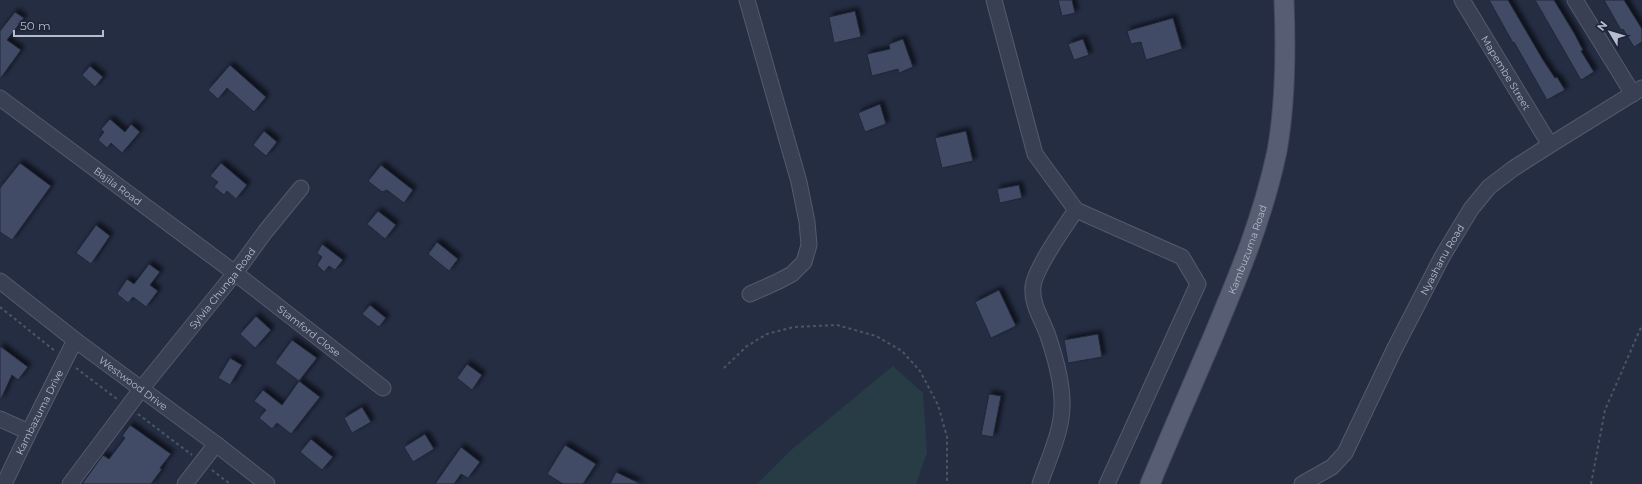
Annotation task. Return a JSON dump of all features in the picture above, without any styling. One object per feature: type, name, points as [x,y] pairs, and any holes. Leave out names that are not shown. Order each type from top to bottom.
[{"type":"main road","name":"Kambuzuma Road","points":[[1150,484],[1244,263],[1262,208],[1277,151],[1282,117],[1285,70],[1284,0]]},
{"type":"street","points":[[747,0],[799,182],[807,222],[809,245],[804,262],[792,274],[779,282],[750,294]]},
{"type":"street","points":[[994,0],[1035,154],[1076,210],[1182,257],[1198,284],[1108,484]]},
{"type":"street","name":"Mapembe Street","points":[[1462,0],[1550,144]]},
{"type":"street","points":[[1576,0],[1637,91]]},
{"type":"street","name":"Nyashanu Road","points":[[1302,484],[1332,467],[1345,453],[1394,350],[1442,257],[1471,209],[1490,187],[1514,168],[1550,144],[1637,91]]},
{"type":"street","name":"Bajila Road","points":[[0,98],[235,273]]},
{"type":"street","name":"Sylvia Chunga Road","points":[[70,484],[142,388],[235,273],[265,232],[301,188]]},
{"type":"street","points":[[1040,484],[1059,427],[1062,408],[1060,382],[1053,351],[1045,325],[1034,302],[1033,286],[1037,273],[1076,210]]},
{"type":"street","name":"Stamford Close","points":[[235,273],[383,388]]},
{"type":"street","name":"Westwood Drive","points":[[0,281],[267,484]]},
{"type":"street","name":"Kambazuma Drive","points":[[4,484],[65,359],[76,340]]},
{"type":"street","points":[[0,419],[29,432]]},
{"type":"street","points":[[185,484],[216,444]]},
{"type":"path","points":[[0,307],[65,359],[230,484]]},
{"type":"path","points":[[724,368],[747,346],[767,334],[794,327],[837,325],[876,336],[902,351],[920,371],[938,405],[947,437],[948,466],[946,484]]},
{"type":"path","points":[[1591,484],[1605,410],[1642,325]]},
{"type":"shaded area","points":[[893,366],[923,393],[927,453],[916,484],[757,484],[791,450]]},
{"type":"building","points":[[1058,0],[1072,0],[1075,13],[1062,16]]},
{"type":"building","points":[[1489,0],[1508,0],[1543,60],[1555,78],[1557,77],[1565,90],[1547,100]]},
{"type":"building","points":[[1535,0],[1554,0],[1574,33],[1583,50],[1581,51],[1594,72],[1581,80]]},
{"type":"building","points":[[1604,0],[1624,0],[1642,29],[1642,42],[1634,47],[1623,29],[1621,30]]},
{"type":"building","points":[[855,11],[861,37],[834,43],[829,17]]},
{"type":"building","points":[[15,12],[24,18],[7,40],[21,50],[0,79],[0,31]]},
{"type":"building","points":[[1173,18],[1182,49],[1146,60],[1141,42],[1131,44],[1127,31]]},
{"type":"building","points":[[903,39],[913,67],[899,73],[898,69],[872,76],[867,54],[890,49],[889,44]]},
{"type":"building","points":[[1083,39],[1089,55],[1074,60],[1068,44]]},
{"type":"building","points":[[230,65],[266,97],[254,112],[227,88],[218,99],[208,90]]},
{"type":"building","points":[[90,66],[103,77],[95,87],[82,75]]},
{"type":"building","points":[[880,104],[886,124],[865,132],[858,113]]},
{"type":"building","points":[[110,119],[125,132],[131,124],[140,132],[122,153],[111,143],[107,148],[98,140],[104,132],[101,129]]},
{"type":"building","points":[[264,131],[277,142],[266,156],[253,145]]},
{"type":"building","points":[[966,131],[973,161],[942,168],[935,138]]},
{"type":"building","points":[[20,163],[51,186],[12,240],[0,232],[0,188]]},
{"type":"building","points":[[221,163],[247,185],[236,199],[227,191],[224,195],[214,187],[218,182],[210,176]]},
{"type":"building","points":[[381,165],[413,190],[404,203],[387,190],[382,192],[368,181]]},
{"type":"building","points":[[1019,185],[1022,198],[1000,203],[997,189]]},
{"type":"building","points":[[378,211],[396,225],[385,239],[367,224]]},
{"type":"building","points":[[96,225],[110,236],[91,264],[76,253]]},
{"type":"building","points":[[437,242],[458,259],[449,271],[428,254]]},
{"type":"building","points":[[322,244],[343,260],[335,270],[329,266],[324,272],[317,265],[322,257],[317,253]]},
{"type":"building","points":[[149,264],[160,272],[150,285],[158,291],[146,307],[133,297],[128,303],[117,294],[127,279],[134,284]]},
{"type":"building","points":[[999,290],[1016,326],[991,338],[975,302]]},
{"type":"building","points":[[370,305],[386,318],[379,327],[362,314]]},
{"type":"building","points":[[256,316],[271,330],[255,348],[240,334]]},
{"type":"building","points":[[1098,334],[1102,357],[1068,363],[1064,340]]},
{"type":"building","points":[[292,340],[317,358],[299,381],[275,363]]},
{"type":"building","points":[[0,346],[28,367],[18,380],[12,375],[0,401]]},
{"type":"building","points":[[230,358],[242,365],[230,385],[218,378]]},
{"type":"building","points":[[467,364],[482,375],[472,390],[457,378]]},
{"type":"building","points":[[299,381],[320,397],[291,434],[277,423],[272,429],[259,418],[266,410],[254,401],[263,390],[282,405]]},
{"type":"building","points":[[989,394],[1001,396],[993,437],[981,435]]},
{"type":"building","points":[[362,407],[371,422],[352,433],[344,418]]},
{"type":"building","points":[[130,425],[171,454],[160,468],[162,469],[151,484],[82,484],[103,455],[109,459],[125,438],[122,436]]},
{"type":"building","points":[[425,434],[434,449],[413,462],[404,447]]},
{"type":"building","points":[[311,439],[333,457],[322,470],[300,452]]},
{"type":"building","points":[[565,445],[596,464],[583,484],[563,484],[547,474]]},
{"type":"building","points":[[461,447],[480,462],[468,478],[461,474],[454,484],[435,484]]},
{"type":"building","points":[[616,472],[641,484],[610,484]]}]
